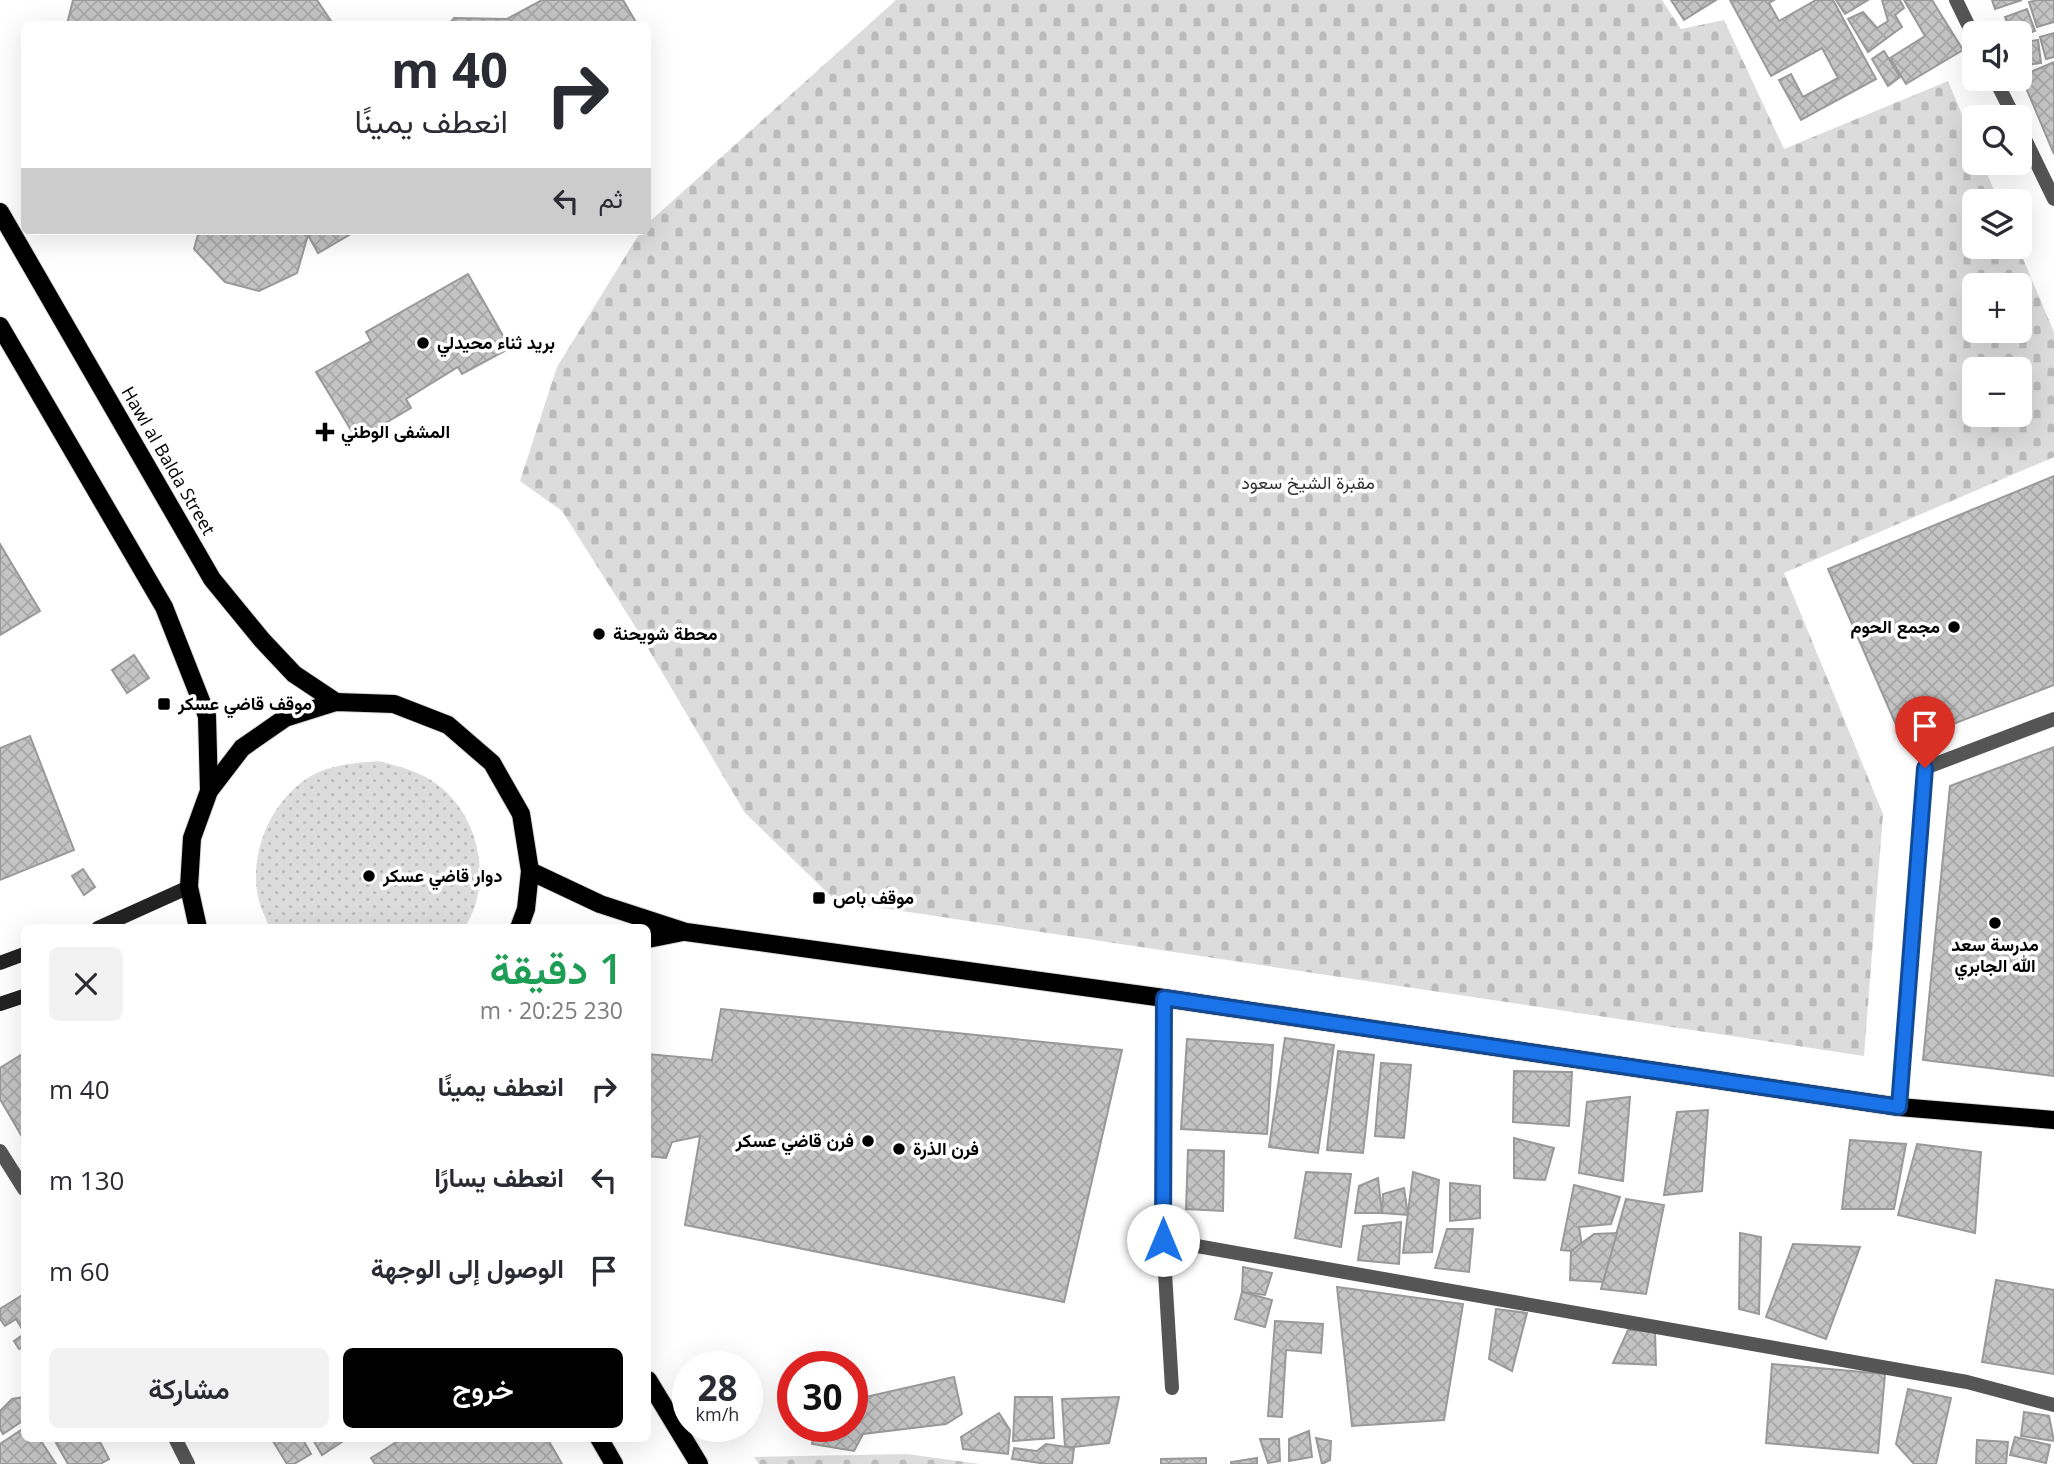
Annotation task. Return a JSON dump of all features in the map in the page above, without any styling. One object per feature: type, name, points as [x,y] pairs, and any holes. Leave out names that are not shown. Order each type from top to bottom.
[{"type":"main road","name":"Hawl al Balda Street","points":[[0,212],[212,579],[294,674],[336,702]]},
{"type":"main road","points":[[0,326],[164,607],[207,716],[209,791]]},
{"type":"main road","points":[[197,924],[189,887],[192,838],[209,791],[242,748],[285,718],[336,702],[394,704],[448,725],[492,763],[521,814],[530,871],[526,909],[520,924]]},
{"type":"main road","points":[[530,871],[600,904],[686,932],[1164,998],[1899,1107],[2054,1120]]},
{"type":"main road","points":[[107,924],[189,887]]},
{"type":"main road","points":[[651,938],[686,932]]},
{"type":"main road","points":[[0,962],[21,955]]},
{"type":"main road","points":[[0,1004],[21,997]]},
{"type":"main road","points":[[651,1385],[699,1464]]},
{"type":"main road","points":[[600,1442],[614,1464]]},
{"type":"street","points":[[1956,0],[1966,21]]},
{"type":"street","points":[[2032,154],[2054,199]]},
{"type":"street","points":[[1899,1107],[1925,768],[2054,719]]},
{"type":"street","points":[[1164,998],[1163,1240],[1172,1388]]},
{"type":"street","points":[[0,1151],[21,1184]]},
{"type":"street","points":[[1163,1240],[1968,1382],[2054,1405]]},
{"type":"street","points":[[177,1442],[188,1464]]},
{"type":"green space","name":"مقبرة الشيخ سعود","points":[[896,0],[1662,0],[1681,29],[1724,20],[1784,149],[1948,81],[1962,114],[1962,175],[1987,175],[1994,189],[1962,189],[1962,259],[2023,259],[2029,273],[1962,273],[1962,343],[2032,343],[2032,280],[2054,332],[2054,457],[1784,573],[1883,814],[1864,1056],[836,901],[745,813],[633,623],[562,511],[520,481],[557,367],[639,235],[651,235],[651,220]]},
{"type":"green space","name":"دوار قاضي عسكر","points":[[379,761],[413,771],[436,783],[456,803],[474,836],[480,874],[478,892],[466,924],[268,924],[259,901],[256,880],[260,845],[266,829],[274,813],[297,786],[319,772],[344,765]]},
{"type":"green space","points":[[907,1454],[980,1464],[759,1464],[754,1457]]},
{"type":"building","points":[[73,0],[317,0],[331,21],[68,21]]},
{"type":"building","points":[[542,0],[623,0],[635,21],[452,21],[454,18],[507,19]]},
{"type":"building","points":[[1671,0],[1716,0],[1684,20]]},
{"type":"building","points":[[1730,0],[1774,0],[1769,3],[1779,21],[1816,0],[1833,0],[1876,79],[1801,120],[1779,80],[1791,74],[1803,97],[1838,78],[1822,48],[1771,76]]},
{"type":"building","points":[[1836,0],[1868,0],[1845,14]]},
{"type":"building","points":[[1882,0],[1900,0],[1904,8],[1895,15],[1902,27],[1868,52],[1848,19],[1863,12],[1877,28],[1888,21]]},
{"type":"building","points":[[1904,0],[1932,0],[1962,48],[1906,84],[1890,58],[1925,36]]},
{"type":"building","points":[[1992,0],[2022,0],[1995,9]]},
{"type":"building","points":[[2054,0],[2054,22],[2037,27],[2029,2]]},
{"type":"building","points":[[2027,9],[2031,21],[2006,21],[2005,17]]},
{"type":"building","points":[[2054,33],[2054,57],[2046,59],[2040,37]]},
{"type":"building","points":[[2038,40],[2041,63],[2032,64],[2032,41]]},
{"type":"building","points":[[1884,51],[1900,77],[1888,86],[1872,59]]},
{"type":"building","points":[[2054,62],[2054,154],[2027,91],[2032,91],[2032,71]]},
{"type":"building","points":[[198,235],[308,235],[297,273],[259,291],[225,282],[194,249]]},
{"type":"building","points":[[308,235],[349,235],[318,253]]},
{"type":"building","points":[[468,274],[510,348],[462,374],[458,367],[406,399],[411,408],[357,440],[316,372],[371,341],[366,332]]},
{"type":"building","name":"مجمع الحوم","points":[[2054,476],[2054,685],[1904,743],[1828,569]]},
{"type":"building","points":[[0,544],[40,611],[0,635]]},
{"type":"building","points":[[134,655],[149,678],[127,693],[112,670]]},
{"type":"building","points":[[30,736],[74,850],[0,880],[0,748]]},
{"type":"building","name":"مدرسة سعد الله الجابري","points":[[2054,747],[2054,1076],[1923,1060],[1950,786]]},
{"type":"building","points":[[83,869],[95,887],[84,895],[72,876]]},
{"type":"building","name":"فرن الذرة","points":[[721,1009],[1122,1050],[1064,1302],[685,1225],[700,1136],[672,1142],[666,1158],[651,1156],[651,1054],[712,1060]]},
{"type":"building","points":[[1285,1038],[1334,1045],[1318,1153],[1269,1147]]},
{"type":"building","points":[[1187,1039],[1273,1045],[1267,1134],[1181,1129]]},
{"type":"building","points":[[1338,1051],[1374,1055],[1363,1153],[1327,1150]]},
{"type":"building","points":[[21,1055],[21,1135],[0,1099],[0,1068]]},
{"type":"building","points":[[1381,1063],[1411,1065],[1404,1138],[1375,1136]]},
{"type":"building","points":[[1514,1071],[1572,1072],[1569,1126],[1513,1122]]},
{"type":"building","points":[[1630,1097],[1623,1181],[1579,1173],[1587,1102]]},
{"type":"building","points":[[1708,1110],[1702,1191],[1664,1195],[1677,1112]]},
{"type":"building","points":[[1514,1138],[1554,1148],[1545,1180],[1514,1178]]},
{"type":"building","points":[[1850,1140],[1906,1144],[1894,1209],[1842,1209]]},
{"type":"building","points":[[1917,1144],[1981,1152],[1975,1233],[1898,1215]]},
{"type":"building","points":[[1188,1150],[1224,1151],[1223,1211],[1186,1209]]},
{"type":"building","points":[[1306,1172],[1351,1174],[1341,1247],[1295,1238]]},
{"type":"building","points":[[1413,1172],[1439,1180],[1432,1252],[1403,1253]]},
{"type":"building","points":[[1378,1178],[1382,1213],[1355,1213],[1359,1186]]},
{"type":"building","points":[[1450,1183],[1480,1186],[1480,1218],[1450,1221]]},
{"type":"building","points":[[1574,1185],[1620,1197],[1611,1224],[1579,1227],[1583,1252],[1561,1250]]},
{"type":"building","points":[[1404,1188],[1408,1215],[1382,1213],[1383,1194]]},
{"type":"building","points":[[1626,1199],[1664,1205],[1646,1294],[1601,1289]]},
{"type":"building","points":[[1401,1222],[1399,1264],[1358,1260],[1363,1226]]},
{"type":"building","points":[[1447,1229],[1473,1229],[1469,1272],[1435,1268]]},
{"type":"building","points":[[1617,1233],[1603,1282],[1570,1280],[1571,1251],[1594,1234]]},
{"type":"building","points":[[1740,1233],[1761,1237],[1759,1314],[1739,1309]]},
{"type":"building","points":[[1793,1244],[1860,1247],[1826,1339],[1766,1317]]},
{"type":"building","points":[[1243,1267],[1272,1273],[1265,1295],[1242,1292]]},
{"type":"building","points":[[1996,1280],[2054,1290],[2054,1374],[1982,1362]]},
{"type":"building","points":[[1337,1287],[1463,1304],[1444,1420],[1352,1426]]},
{"type":"building","points":[[1242,1292],[1272,1300],[1265,1327],[1235,1319]]},
{"type":"building","points":[[21,1296],[21,1327],[16,1319],[5,1326],[0,1319],[0,1309]]},
{"type":"building","points":[[1496,1309],[1527,1313],[1512,1371],[1489,1359]]},
{"type":"building","points":[[1275,1321],[1323,1324],[1321,1353],[1286,1350],[1282,1417],[1268,1416]]},
{"type":"building","points":[[1628,1330],[1655,1332],[1656,1365],[1613,1363]]},
{"type":"building","points":[[21,1336],[21,1348],[19,1349],[14,1341]]},
{"type":"building","points":[[1772,1364],[1885,1374],[1878,1453],[1766,1443]]},
{"type":"building","points":[[954,1377],[962,1414],[946,1424],[868,1433],[868,1396]]},
{"type":"building","points":[[1908,1389],[1951,1398],[1936,1464],[1914,1464],[1896,1444]]},
{"type":"building","points":[[1015,1397],[1052,1397],[1054,1438],[1013,1441]]},
{"type":"building","points":[[1119,1397],[1109,1443],[1065,1448],[1062,1399]]},
{"type":"building","points":[[21,1398],[21,1422],[3,1434],[0,1429],[0,1411],[12,1399]]},
{"type":"building","points":[[2024,1412],[2049,1416],[2054,1441],[2021,1436]]},
{"type":"building","points":[[999,1413],[1010,1430],[1008,1454],[963,1449],[961,1437]]},
{"type":"building","points":[[21,1430],[21,1442],[42,1442],[56,1464],[0,1464],[0,1444]]},
{"type":"building","points":[[1309,1431],[1312,1457],[1289,1461],[1289,1439]]},
{"type":"building","points":[[2015,1437],[2050,1445],[2046,1463],[2010,1455]]},
{"type":"building","points":[[1316,1438],[1331,1441],[1330,1460],[1322,1464]]},
{"type":"building","points":[[1260,1439],[1279,1439],[1280,1461],[1268,1463]]},
{"type":"building","points":[[1977,1440],[2008,1442],[2006,1464],[1976,1464]]},
{"type":"building","points":[[100,1442],[109,1459],[100,1464],[68,1464],[56,1443]]},
{"type":"building","points":[[273,1442],[304,1442],[311,1454],[294,1464],[287,1464]]},
{"type":"building","points":[[314,1442],[342,1442],[322,1455]]},
{"type":"building","points":[[397,1442],[549,1442],[562,1464],[375,1464],[371,1458]]},
{"type":"building","points":[[812,1442],[859,1442],[854,1451]]},
{"type":"building","points":[[1046,1444],[1074,1448],[1072,1464],[1012,1459],[1014,1448],[1037,1451]]},
{"type":"building","points":[[1206,1458],[1206,1464],[1161,1464],[1161,1459]]},
{"type":"building","points":[[1257,1458],[1257,1464],[1231,1464],[1231,1462]]},
{"type":"place","name":"بريد ثناء محيدلي","points":[[423,343]]},
{"type":"place","name":"المشفى الوطني","points":[[325,432]]},
{"type":"place","name":"مجمع الحوم","points":[[1954,627]]},
{"type":"place","name":"محطة شويحنة","points":[[599,634]]},
{"type":"place","name":"موقف قاضي عسكر","points":[[164,704]]},
{"type":"place","name":"دوار قاضي عسكر","points":[[369,876]]},
{"type":"place","name":"موقف باص","points":[[819,898]]},
{"type":"place","name":"مدرسة سعد الله الجابري","points":[[1995,923]]},
{"type":"place","name":"فرن قاضي عسكر","points":[[868,1141]]},
{"type":"place","name":"فرن الذرة","points":[[899,1149]]},
{"type":"route","points":[[1163,1240],[1164,998],[1899,1107],[1925,768]]}]
